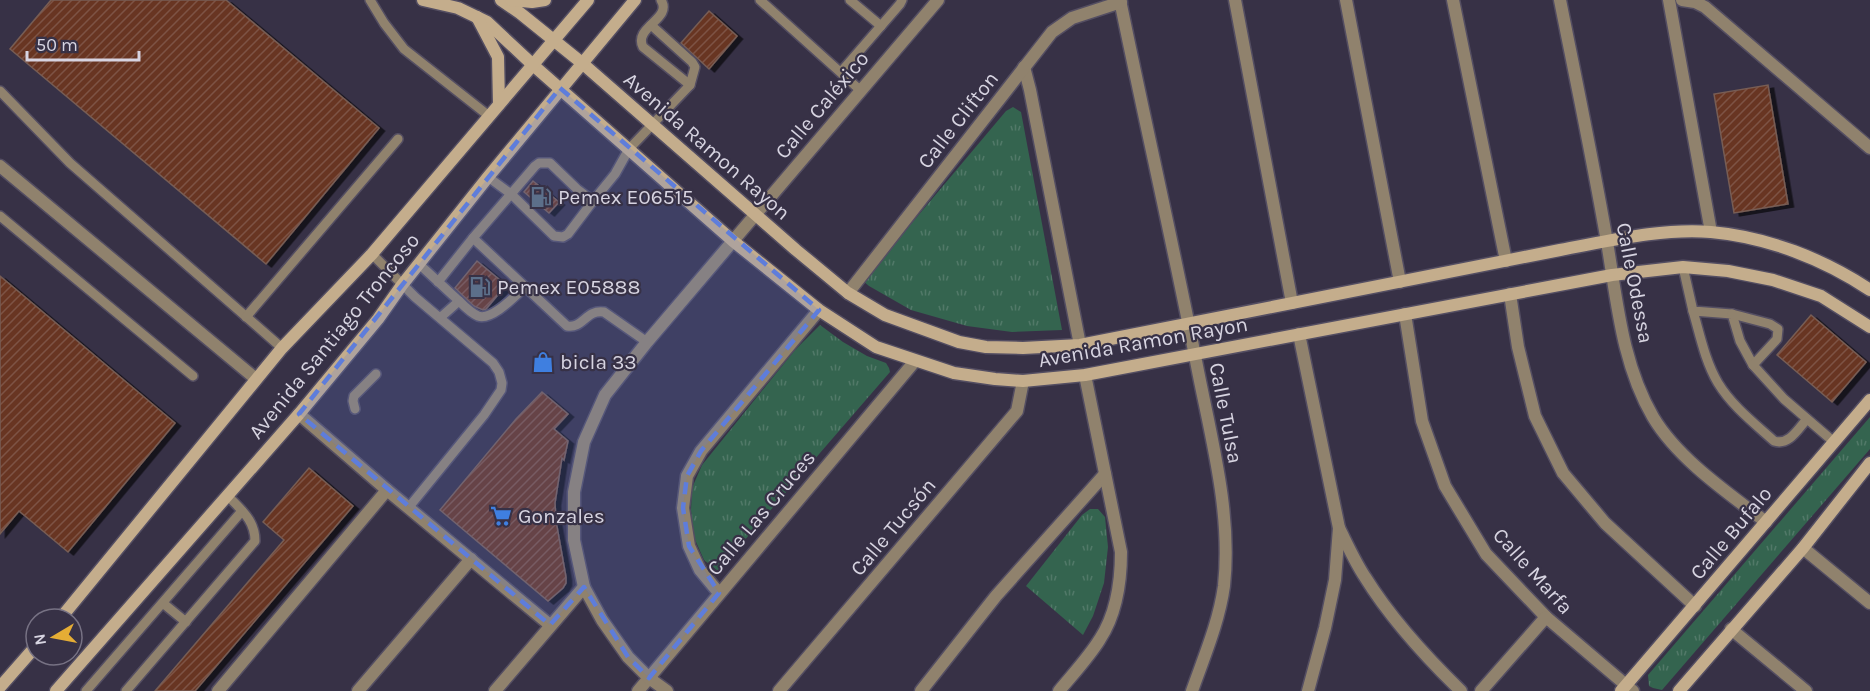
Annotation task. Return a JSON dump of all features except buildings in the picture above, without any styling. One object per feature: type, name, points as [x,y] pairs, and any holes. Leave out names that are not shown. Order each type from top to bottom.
[{"type":"main road","name":"Avenida Ramon Rayon","points":[[423,0],[458,8],[487,22],[733,241],[819,310],[876,347],[954,373],[1023,381],[1085,375],[1612,275],[1683,267],[1728,271],[1773,280],[1821,296],[1870,327]]},
{"type":"main road","name":"Avenida Ramon Rayon","points":[[501,0],[582,63],[848,293],[885,315],[959,342],[986,347],[1023,348],[1080,345],[1607,241],[1669,233],[1711,232],[1755,240],[1799,253],[1845,274],[1870,290]]},
{"type":"main road","points":[[511,0],[532,2],[545,0]]},
{"type":"main road","name":"Avenida Santiago Troncoso","points":[[70,607],[282,348],[372,254],[588,0]]},
{"type":"main road","name":"Avenida Santiago Troncoso","points":[[56,691],[299,414],[378,319],[402,285],[560,88],[635,0]]},
{"type":"main road","points":[[477,17],[498,57],[499,104]]},
{"type":"main road","name":"Calle Bufalo","points":[[1627,689],[1870,400]]},
{"type":"main road","points":[[1679,691],[1803,548],[1870,463]]},
{"type":"main road","points":[[0,687],[24,660]]},
{"type":"street","name":"Calle Caléxico","points":[[667,691],[649,678],[628,657],[602,620],[584,587],[574,540],[574,492],[584,442],[605,395],[646,342],[938,0]]},
{"type":"street","points":[[1235,0],[1292,303]]},
{"type":"street","points":[[1346,0],[1400,282]]},
{"type":"street","points":[[1453,0],[1506,261]]},
{"type":"street","name":"Calle Odessa","points":[[1560,0],[1625,345],[1636,381],[1654,418],[1672,443],[1713,482],[1766,522]]},
{"type":"street","points":[[1669,0],[1711,232]]},
{"type":"street","points":[[1682,0],[1695,2],[1705,7],[1870,148]]},
{"type":"street","name":"Calle Clifton","points":[[848,293],[1045,39],[1072,18],[1120,1]]},
{"type":"street","name":"Calle Tulsa","points":[[1120,1],[1189,324],[1226,529],[1224,587],[1212,637],[1192,691]]},
{"type":"street","points":[[1024,67],[1080,345]]},
{"type":"street","points":[[0,166],[256,379]]},
{"type":"street","points":[[1510,294],[1518,347],[1535,416],[1563,473],[1605,524],[1695,606]]},
{"type":"street","points":[[719,593],[700,570],[689,546],[683,508],[687,476],[701,451],[819,310]]},
{"type":"street","name":"Calle Marfa","points":[[1405,314],[1422,421],[1445,486],[1486,554],[1546,617],[1627,689]]},
{"type":"street","points":[[1299,334],[1339,528],[1335,580],[1308,691]]},
{"type":"street","name":"Calle Las Cruces","points":[[638,691],[915,360]]},
{"type":"street","points":[[1059,691],[1101,638],[1113,609],[1121,577],[1121,552],[1085,375]]},
{"type":"street","name":"Calle Tucsón","points":[[779,691],[1017,411],[1023,381]]},
{"type":"street","points":[[299,414],[550,625]]},
{"type":"street","points":[[921,691],[996,596],[1106,474]]},
{"type":"street","points":[[218,691],[387,490]]},
{"type":"street","points":[[1339,528],[1365,577],[1394,617],[1426,657],[1461,691]]},
{"type":"street","points":[[1803,548],[1870,603]]},
{"type":"street","points":[[358,691],[471,559]]},
{"type":"street","points":[[495,691],[584,587]]},
{"type":"street","points":[[1481,691],[1546,617]]},
{"type":"street","points":[[1731,629],[1806,691]]},
{"type":"lane","points":[[370,0],[404,49],[489,116]]},
{"type":"lane","points":[[661,0],[664,11],[641,38],[643,47],[690,85]]},
{"type":"lane","points":[[760,0],[860,90]]},
{"type":"lane","points":[[850,0],[881,26]]},
{"type":"lane","points":[[841,72],[902,0]]},
{"type":"lane","points":[[488,177],[511,194],[554,236],[563,237],[568,234],[615,174],[629,149],[690,85],[695,67],[692,62],[651,25]]},
{"type":"lane","points":[[0,91],[70,163],[282,348]]},
{"type":"lane","points":[[246,317],[398,139]]},
{"type":"lane","points":[[438,282],[472,238],[535,166],[550,163],[593,201]]},
{"type":"lane","points":[[0,216],[193,376]]},
{"type":"lane","points":[[472,238],[567,326],[576,326],[591,314],[604,312],[646,342]]},
{"type":"lane","points":[[372,254],[402,285],[494,363],[501,383],[501,390],[484,415],[409,507]]},
{"type":"lane","points":[[419,264],[477,316],[486,317],[494,314],[525,287]]},
{"type":"lane","points":[[1683,267],[1706,358],[1718,383],[1741,411],[1778,443],[1788,440],[1807,419]]},
{"type":"lane","points":[[441,317],[459,301]]},
{"type":"lane","points":[[1693,311],[1732,314],[1770,324],[1778,329],[1777,339],[1753,365]]},
{"type":"lane","points":[[1732,314],[1740,341],[1753,365],[1784,399],[1834,442]]},
{"type":"lane","points":[[355,409],[354,396],[376,374]]},
{"type":"lane","points":[[126,691],[255,541],[252,523],[228,496]]},
{"type":"lane","points":[[86,691],[164,604],[242,511]]},
{"type":"lane","points":[[164,604],[186,622]]},
{"type":"highlighted area","points":[[560,88],[819,310],[701,451],[687,476],[683,508],[689,546],[719,593],[649,678],[628,657],[584,587],[550,625],[299,414]]},
{"type":"green space","points":[[1013,107],[1021,112],[1062,330],[1012,332],[967,326],[911,310],[869,286],[863,281],[1006,111]]},
{"type":"green space","points":[[820,325],[867,356],[886,363],[890,372],[718,571],[704,560],[693,535],[692,488],[702,465],[795,350]]},
{"type":"green space","points":[[1870,417],[1870,449],[1662,690],[1649,686],[1648,675]]},
{"type":"green space","points":[[1090,509],[1098,509],[1105,517],[1108,547],[1104,583],[1093,616],[1083,635],[1026,586],[1082,515]]},
{"type":"place","name":"Pemex E06515","points":[[541,197]]},
{"type":"place","name":"Pemex E05888","points":[[480,287]]},
{"type":"place","name":"bicla 33","points":[[543,362]]},
{"type":"place","name":"Gonzales","points":[[501,516]]}]
